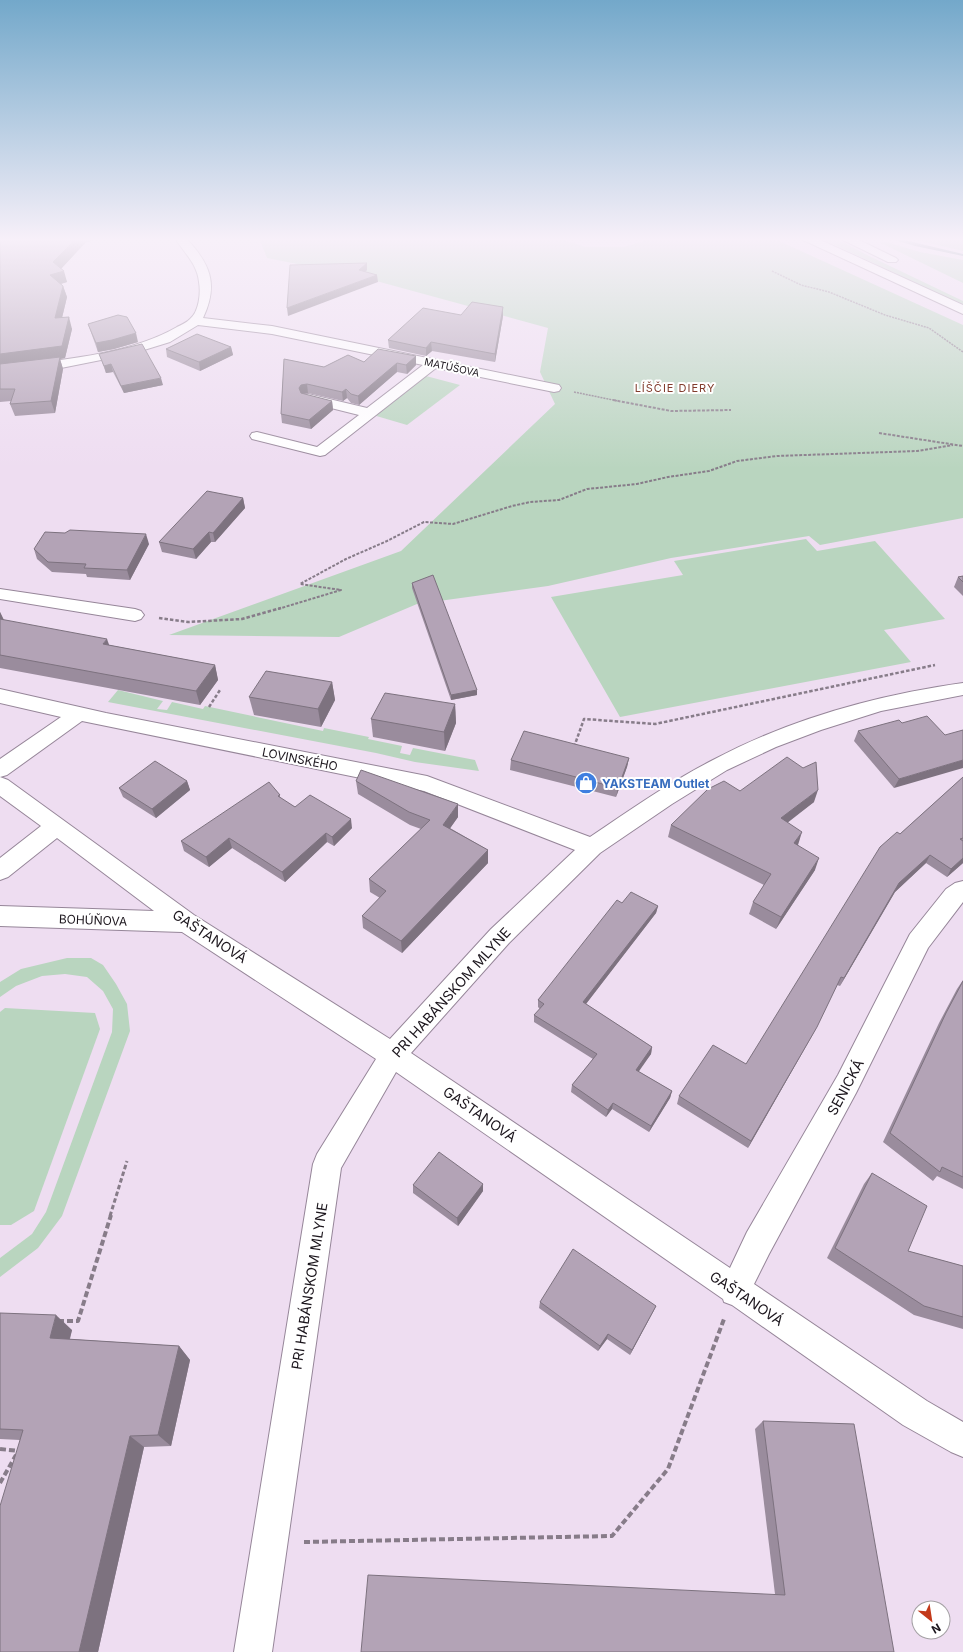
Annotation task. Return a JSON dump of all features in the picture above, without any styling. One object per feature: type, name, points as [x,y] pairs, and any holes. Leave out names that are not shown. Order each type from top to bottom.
[{"type":"street","points":[[0,371],[56,365],[126,351],[165,339],[196,321],[199,315]]},
{"type":"street","name":"MATÚŠOVA","points":[[196,321],[272,330],[554,388]]},
{"type":"street","points":[[257,436],[320,452],[434,363]]},
{"type":"street","points":[[308,398],[370,413]]},
{"type":"street","points":[[0,594],[135,615]]},
{"type":"street","name":"PRI HABÁNSKOM MLYNE","points":[[253,1652],[327,1164],[393,1054],[500,936],[592,848],[664,798],[720,765],[769,742],[814,725],[879,706],[936,693],[963,689]]},
{"type":"street","name":"LOVINSKÉHO","points":[[0,696],[121,723],[427,784],[592,848]]},
{"type":"street","points":[[0,770],[80,713]]},
{"type":"street","name":"GAŠTANOVÁ","points":[[0,785],[186,922],[393,1054],[915,1414],[963,1440]]},
{"type":"street","points":[[0,871],[57,826]]},
{"type":"street","name":"SENICKÁ","points":[[735,1291],[758,1243],[847,1084],[919,941],[954,896],[963,890]]},
{"type":"street","name":"BOHÚŇOVA","points":[[0,916],[186,922]]},
{"type":"path","points":[[885,315],[929,328],[963,352]]},
{"type":"path","points":[[554,388],[671,411],[731,410]]},
{"type":"path","points":[[879,434],[963,446]]},
{"type":"path","points":[[135,615],[188,622],[242,619],[340,590],[300,584],[346,559],[387,541],[424,522],[453,524],[512,506],[530,502],[559,500],[587,489],[637,484],[668,477],[709,472],[737,460],[777,456],[841,453],[917,452],[952,445]]},
{"type":"path","points":[[573,748],[584,719],[655,724],[935,665]]},
{"type":"path","points":[[208,707],[220,690]]},
{"type":"path","points":[[54,1320],[78,1321],[127,1161]]},
{"type":"path","points":[[270,1543],[612,1536],[668,1469],[735,1291]]},
{"type":"path","points":[[0,1449],[19,1450],[0,1483]]},
{"type":"green space","points":[[501,315],[941,315],[963,325],[963,518],[820,545],[809,536],[671,558],[548,586],[417,604],[339,637],[169,635],[401,551],[555,404],[540,372],[548,328]]},
{"type":"green space","points":[[426,376],[460,385],[407,425],[373,415]]},
{"type":"green space","points":[[806,539],[817,551],[875,541],[945,619],[884,630],[911,662],[620,717],[551,597],[683,575],[674,561]]},
{"type":"green space","points":[[118,690],[163,701],[157,709],[167,710],[172,702],[203,709],[205,706],[323,731],[324,728],[369,737],[368,739],[402,746],[400,753],[410,755],[413,748],[475,760],[479,771],[415,762],[376,753],[108,702]]},
{"type":"green space","points":[[67,958],[91,958],[103,965],[127,1004],[130,1031],[62,1216],[38,1248],[0,1277],[0,1258],[32,1234],[46,1212],[112,1032],[113,1009],[103,991],[87,977],[65,974],[42,976],[16,986],[0,997],[0,982],[21,969]]},
{"type":"green space","points":[[5,1008],[95,1013],[100,1029],[34,1211],[11,1225],[0,1225],[0,1012]]},
{"type":"building","points":[[0,315],[56,315],[55,318],[69,317],[62,346],[0,354]]},
{"type":"building","points":[[118,315],[127,317],[136,333],[96,343],[88,324]]},
{"type":"building","points":[[415,315],[502,315],[495,354],[431,342],[426,348],[388,340]]},
{"type":"building","points":[[197,334],[231,347],[199,362],[166,349]]},
{"type":"building","points":[[142,344],[161,378],[121,386],[111,364],[104,366],[99,354]]},
{"type":"building","points":[[378,349],[416,356],[406,365],[397,363],[358,396],[351,394],[346,389],[342,392],[307,384],[301,385],[299,388],[301,393],[332,401],[309,420],[281,414],[284,359],[324,367],[348,355],[364,362]]},
{"type":"building","points":[[60,357],[51,401],[10,404],[15,389],[0,389],[0,364]]},
{"type":"building","points":[[207,491],[243,498],[213,533],[209,532],[193,549],[159,542]]},
{"type":"building","points":[[70,530],[146,534],[127,570],[84,568],[86,564],[48,562],[34,549],[45,532],[65,533]]},
{"type":"building","points":[[433,575],[477,690],[451,695],[412,583]]},
{"type":"building","points":[[963,576],[963,582],[958,577]]},
{"type":"building","points":[[0,619],[107,639],[103,644],[215,665],[196,691],[0,655]]},
{"type":"building","points":[[266,671],[332,682],[318,709],[249,697]]},
{"type":"building","points":[[385,693],[455,704],[444,732],[371,719]]},
{"type":"building","points":[[927,716],[945,735],[963,730],[963,760],[899,779],[858,731],[899,720],[902,723]]},
{"type":"building","points":[[524,731],[629,758],[618,788],[511,760]]},
{"type":"building","points":[[787,757],[803,768],[816,762],[818,790],[781,818],[802,832],[794,843],[819,858],[781,917],[753,902],[771,874],[671,825],[708,789],[724,781],[740,791]]},
{"type":"building","points":[[155,761],[187,781],[152,809],[119,788]]},
{"type":"building","points":[[361,770],[458,804],[443,825],[488,850],[401,941],[362,916],[386,891],[369,879],[430,820],[409,812],[356,781]]},
{"type":"building","points":[[963,777],[963,838],[960,839],[963,841],[963,858],[951,869],[930,855],[899,883],[844,978],[841,977],[817,1027],[751,1141],[679,1096],[713,1045],[746,1064],[880,847],[897,832],[900,834]]},
{"type":"building","points":[[269,782],[280,795],[278,796],[295,807],[310,795],[351,819],[332,837],[326,833],[282,872],[229,838],[206,857],[181,841]]},
{"type":"building","points":[[631,892],[658,906],[583,1002],[652,1047],[636,1070],[672,1091],[651,1126],[613,1103],[608,1110],[572,1085],[597,1054],[534,1015],[544,1004],[538,1000],[564,967],[617,900],[622,903]]},
{"type":"building","points":[[963,981],[963,1177],[942,1167],[940,1172],[890,1133],[946,1013]]},
{"type":"building","points":[[439,1152],[483,1184],[457,1218],[413,1185]]},
{"type":"building","points":[[872,1173],[927,1206],[908,1251],[963,1266],[963,1317],[924,1306],[835,1248]]},
{"type":"building","points":[[573,1249],[656,1306],[632,1350],[608,1334],[600,1346],[540,1302]]},
{"type":"building","points":[[0,1313],[56,1315],[50,1338],[179,1346],[158,1435],[130,1436],[79,1652],[0,1652],[0,1506],[23,1430],[0,1429]]},
{"type":"building","points":[[763,1421],[854,1424],[894,1652],[361,1652],[368,1575],[785,1595]]},
{"type":"place","name":"YAKSTEAM Outlet","points":[[586,783]]},
{"type":"district","name":"LÍŠČIE DIERY","points":[[675,388]]}]
